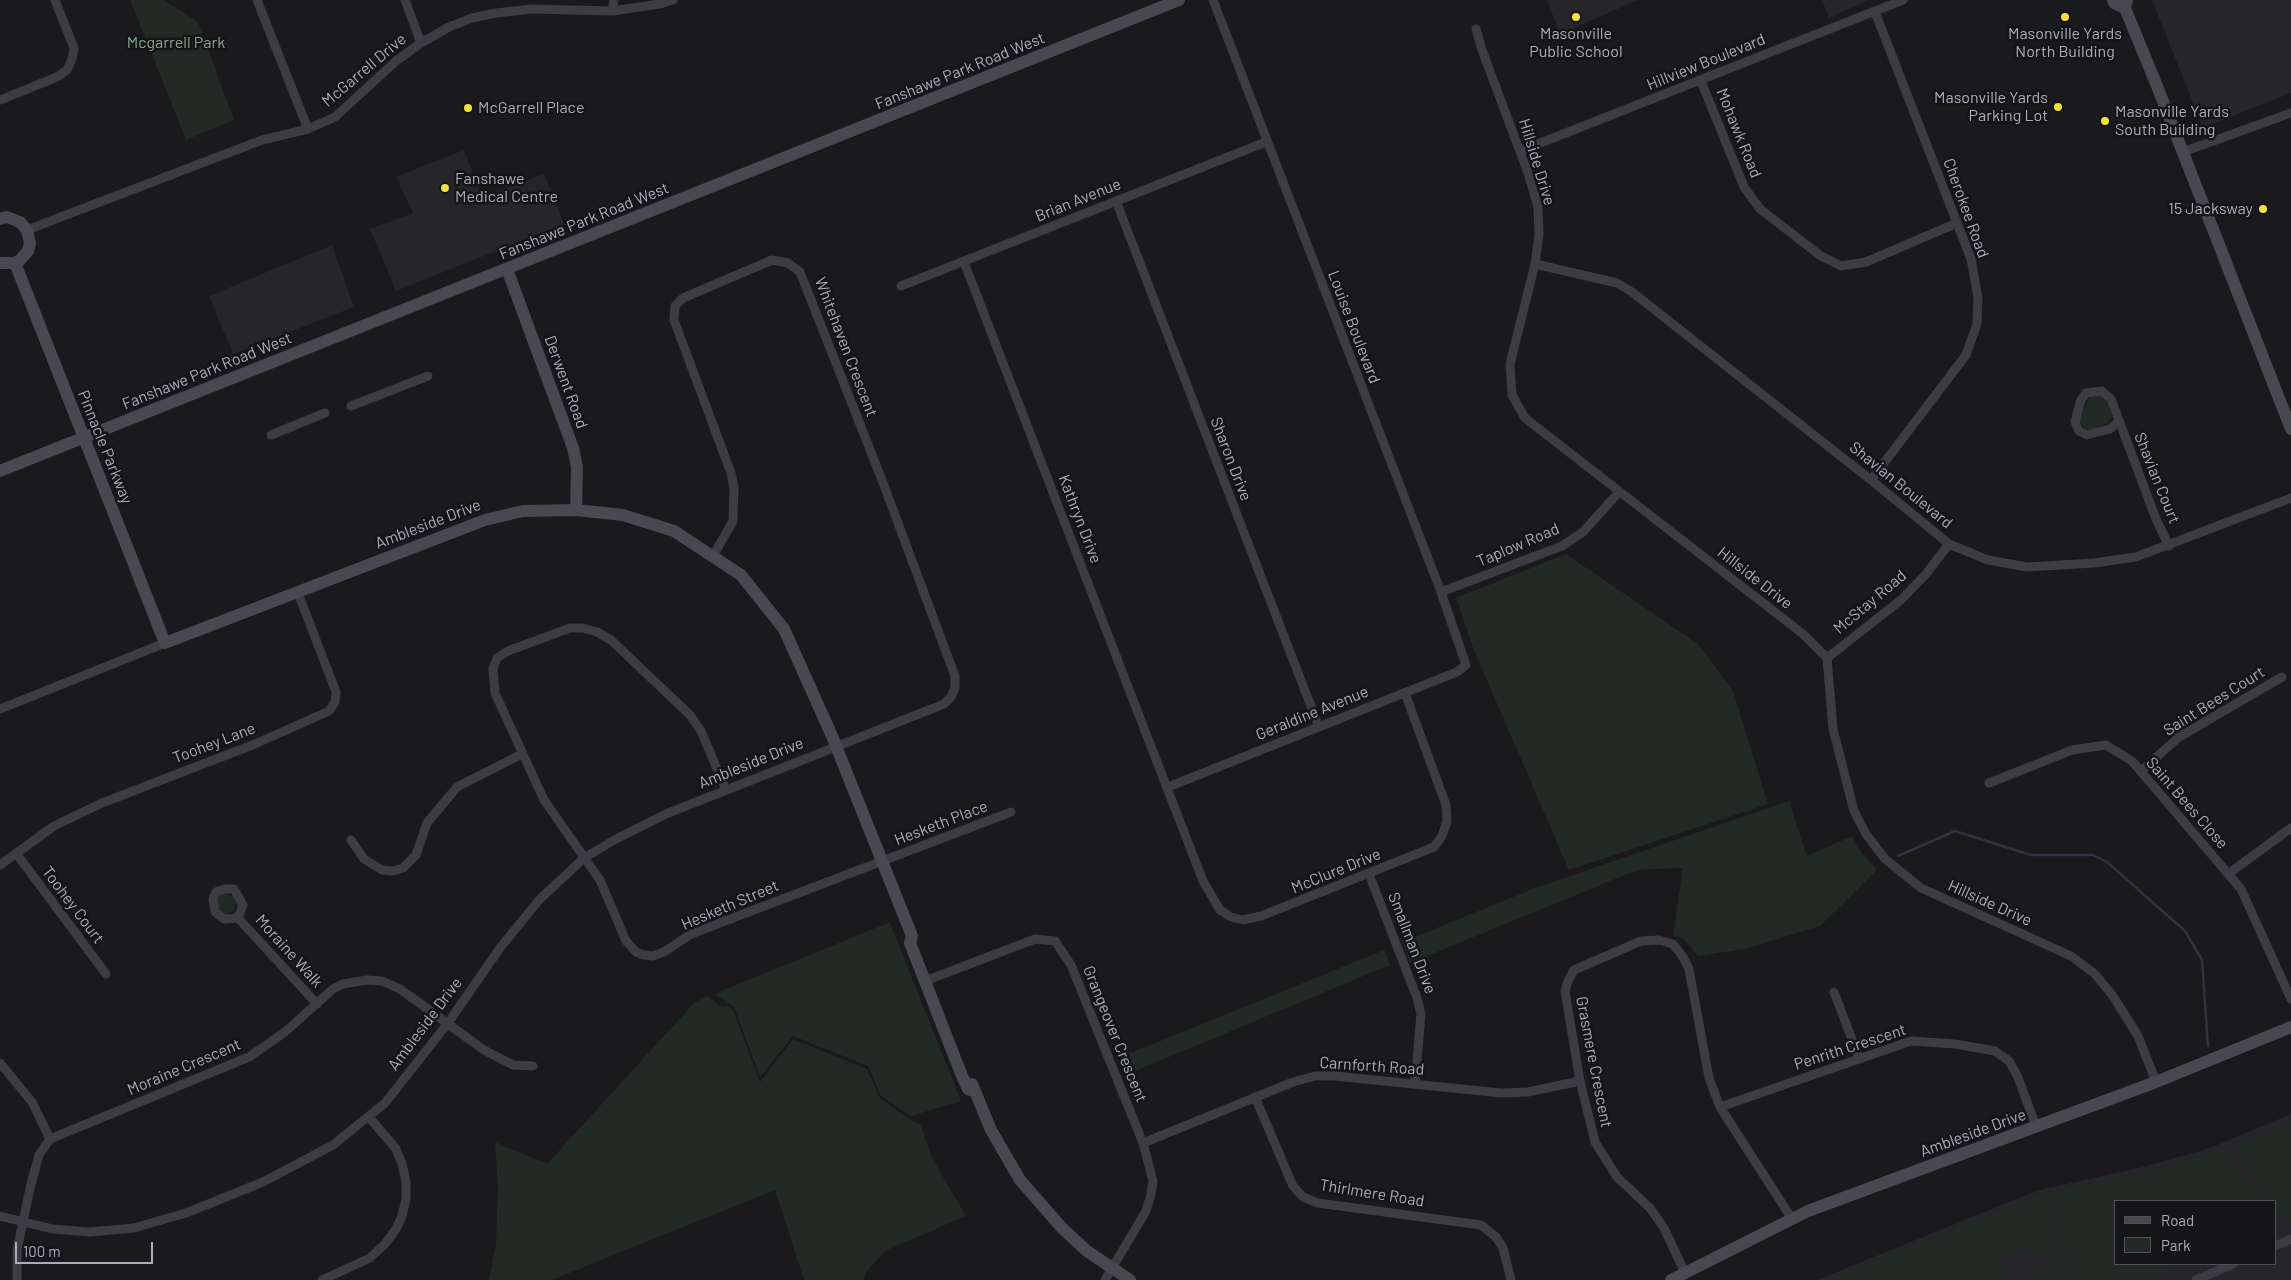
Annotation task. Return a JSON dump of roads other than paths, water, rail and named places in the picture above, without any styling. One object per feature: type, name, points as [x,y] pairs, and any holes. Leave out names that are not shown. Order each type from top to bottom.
[{"type":"street","points":[[0,100],[57,77],[66,70],[72,59],[74,48],[55,0]]},
{"type":"street","points":[[257,0],[308,129]]},
{"type":"street","points":[[405,0],[421,43]]},
{"type":"street","points":[[612,11],[614,0]]},
{"type":"street","name":"McGarrell Drive","points":[[27,230],[262,140],[308,129],[335,117],[396,62],[421,43],[449,27],[472,18],[532,9],[612,11],[660,4],[673,0]]},
{"type":"street","name":"Fanshawe Park Road West","points":[[0,471],[1179,0]]},
{"type":"street","name":"Louise Boulevard","points":[[1213,0],[1266,142],[1441,592],[1466,665]]},
{"type":"street","name":"Hillview Boulevard","points":[[1520,151],[1702,81],[1903,0]]},
{"type":"street","points":[[2113,0],[2114,3],[2126,4],[2291,429]]},
{"type":"street","name":"Cherokee Road","points":[[1871,480],[1966,355],[1977,324],[1978,298],[1971,259],[1875,12]]},
{"type":"street","name":"Hillside Drive","points":[[1476,29],[1538,207],[1539,235],[1535,264],[1510,364],[1512,394],[1525,418],[1803,634],[1826,658],[1833,728],[1854,810],[1866,834],[1886,860],[1921,888],[2071,956],[2095,974],[2113,996],[2138,1036],[2156,1082]]},
{"type":"street","name":"Mohawk Road","points":[[1702,81],[1744,187],[1760,209],[1821,256],[1841,266],[1866,262],[1957,223]]},
{"type":"street","points":[[2183,152],[2291,113]]},
{"type":"street","name":"Brian Avenue","points":[[901,286],[1266,142]]},
{"type":"street","name":"Sharon Drive","points":[[1116,201],[1319,727]]},
{"type":"street","points":[[0,219],[13,218],[20,222],[27,230],[30,243],[28,251],[15,263],[0,263]]},
{"type":"street","name":"Whitehaven Crescent","points":[[712,556],[733,521],[734,488],[731,474],[674,320],[675,306],[683,298],[772,260],[788,263],[800,272],[804,281],[882,480],[954,676],[955,688],[951,697],[944,704],[837,746]]},
{"type":"street","name":"Kathryn Drive","points":[[964,262],[1168,787]]},
{"type":"street","name":"Pinnacle Parkway","points":[[15,263],[165,643]]},
{"type":"street","name":"Shavian Boulevard","points":[[1535,264],[1616,283],[1632,292],[1871,480],[1949,544],[1988,560],[2028,567],[2094,563],[2136,557],[2291,498]]},
{"type":"street","name":"Derwent Road","points":[[507,269],[573,448],[577,475],[576,510]]},
{"type":"street","points":[[351,406],[428,376]]},
{"type":"street","name":"Shavian Court","points":[[2119,421],[2110,429],[2087,435],[2079,431],[2075,422],[2081,400],[2086,393],[2097,390],[2107,394],[2111,399],[2156,518],[2169,546]]},
{"type":"street","points":[[271,435],[325,413]]},
{"type":"street","name":"Taplow Road","points":[[1441,592],[1562,546],[1583,532],[1619,492]]},
{"type":"street","name":"Ambleside Drive","points":[[0,709],[165,643],[493,517],[523,511],[576,510],[623,515],[674,531],[741,575],[784,629],[837,746],[882,862],[915,938],[910,942],[943,1017],[965,1075],[968,1089],[974,1091],[991,1130],[1020,1180],[1062,1228],[1113,1269],[1130,1280]]},
{"type":"street","name":"McStay Road","points":[[1826,658],[1901,600],[1926,574],[1949,544]]},
{"type":"street","name":"Toohey Lane","points":[[0,865],[54,826],[102,803],[255,744],[329,711],[335,702],[336,692],[298,593]]},
{"type":"street","name":"Hesketh Street","points":[[726,790],[701,732],[690,715],[611,640],[597,632],[582,628],[557,632],[508,650],[498,658],[493,669],[495,693],[522,754],[544,800],[607,894],[626,941],[636,952],[653,956],[664,952],[691,934],[870,864],[882,862]]},
{"type":"street","name":"Geraldine Avenue","points":[[1168,787],[1457,672],[1466,665]]},
{"type":"street","name":"Saint Bees Court","points":[[2141,771],[2179,736],[2282,677]]},
{"type":"street","name":"McClure Drive","points":[[1168,787],[1203,881],[1220,910],[1230,917],[1243,920],[1261,916],[1369,874],[1434,847],[1442,836],[1447,821],[1446,806],[1405,693]]},
{"type":"street","name":"Saint Bees Close","points":[[1990,783],[2072,750],[2106,745],[2132,761],[2241,889],[2291,999]]},
{"type":"street","name":"Ambleside Drive","points":[[0,1216],[53,1230],[89,1232],[134,1228],[186,1213],[263,1182],[333,1144],[369,1117],[385,1102],[448,1023],[505,941],[539,900],[584,858],[616,839],[666,814],[837,746]]},
{"type":"street","points":[[351,840],[364,858],[382,870],[393,871],[403,868],[416,855],[427,823],[457,787],[522,754]]},
{"type":"street","name":"Hesketh Place","points":[[882,862],[1011,812]]},
{"type":"street","points":[[2228,874],[2291,828]]},
{"type":"street","name":"Toohey Court","points":[[16,853],[106,974]]},
{"type":"street","name":"Smallman Drive","points":[[1369,874],[1414,989],[1421,1014],[1415,1084]]},
{"type":"street","name":"Moraine Walk","points":[[238,918],[317,1004]]},
{"type":"street","name":"Grangeover Crescent","points":[[928,980],[1035,938],[1055,940],[1071,965],[1143,1143],[1151,1173],[1152,1194],[1146,1211],[1105,1280]]},
{"type":"street","name":"Grasmere Crescent","points":[[1685,1273],[1664,1228],[1650,1208],[1617,1177],[1595,1142],[1580,1081],[1565,991],[1568,980],[1574,970],[1641,941],[1659,940],[1672,944],[1683,957],[1689,969],[1709,1078],[1720,1107],[1792,1219]]},
{"type":"street","name":"Moraine Crescent","points":[[50,1139],[249,1057],[285,1032],[333,989],[343,984],[367,980],[382,982],[400,989],[484,1050],[513,1065],[534,1066]]},
{"type":"street","points":[[1834,992],[1859,1058]]},
{"type":"street","name":"Ambleside Drive","points":[[1671,1280],[1817,1208],[2156,1082],[2291,1027]]},
{"type":"street","name":"Penrith Crescent","points":[[1720,1107],[1911,1041],[1955,1044],[1995,1051],[2009,1062],[2017,1075],[2036,1126]]},
{"type":"street","points":[[0,1063],[32,1102],[50,1139],[39,1155],[22,1223],[15,1264],[17,1280]]},
{"type":"street","name":"Carnforth Road","points":[[1143,1143],[1293,1082],[1315,1076],[1335,1076],[1501,1093],[1528,1092],[1580,1081]]},
{"type":"street","name":"Thirlmere Road","points":[[1255,1097],[1286,1172],[1293,1186],[1303,1196],[1318,1203],[1481,1225],[1496,1236],[1503,1248],[1511,1280]]},
{"type":"street","points":[[322,1280],[370,1258],[386,1244],[402,1216],[406,1199],[406,1181],[402,1164],[396,1149],[369,1117]]},
{"type":"street","points":[[2276,1246],[2291,1239]]},
{"type":"street","points":[[2196,1280],[2232,1265]]},
{"type":"waterway","points":[[1898,856],[1955,831],[2031,855],[2093,855],[2107,862],[2185,931],[2202,960],[2208,1046]]},
{"type":"place","name":"Masonville Public School","points":[[1576,17]]},
{"type":"place","name":"Masonville Yards North Building","points":[[2065,17]]},
{"type":"place","name":"Masonville Yards Parking Lot","points":[[2058,107]]},
{"type":"place","name":"McGarrell Place","points":[[468,108]]},
{"type":"place","name":"Masonville Yards South Building","points":[[2105,121]]},
{"type":"place","name":"Fanshawe Medical Centre","points":[[445,188]]},
{"type":"place","name":"15 Jacksway","points":[[2263,209]]},
{"type":"park label","name":"Mcgarrell Park","points":[[176,43]]}]
